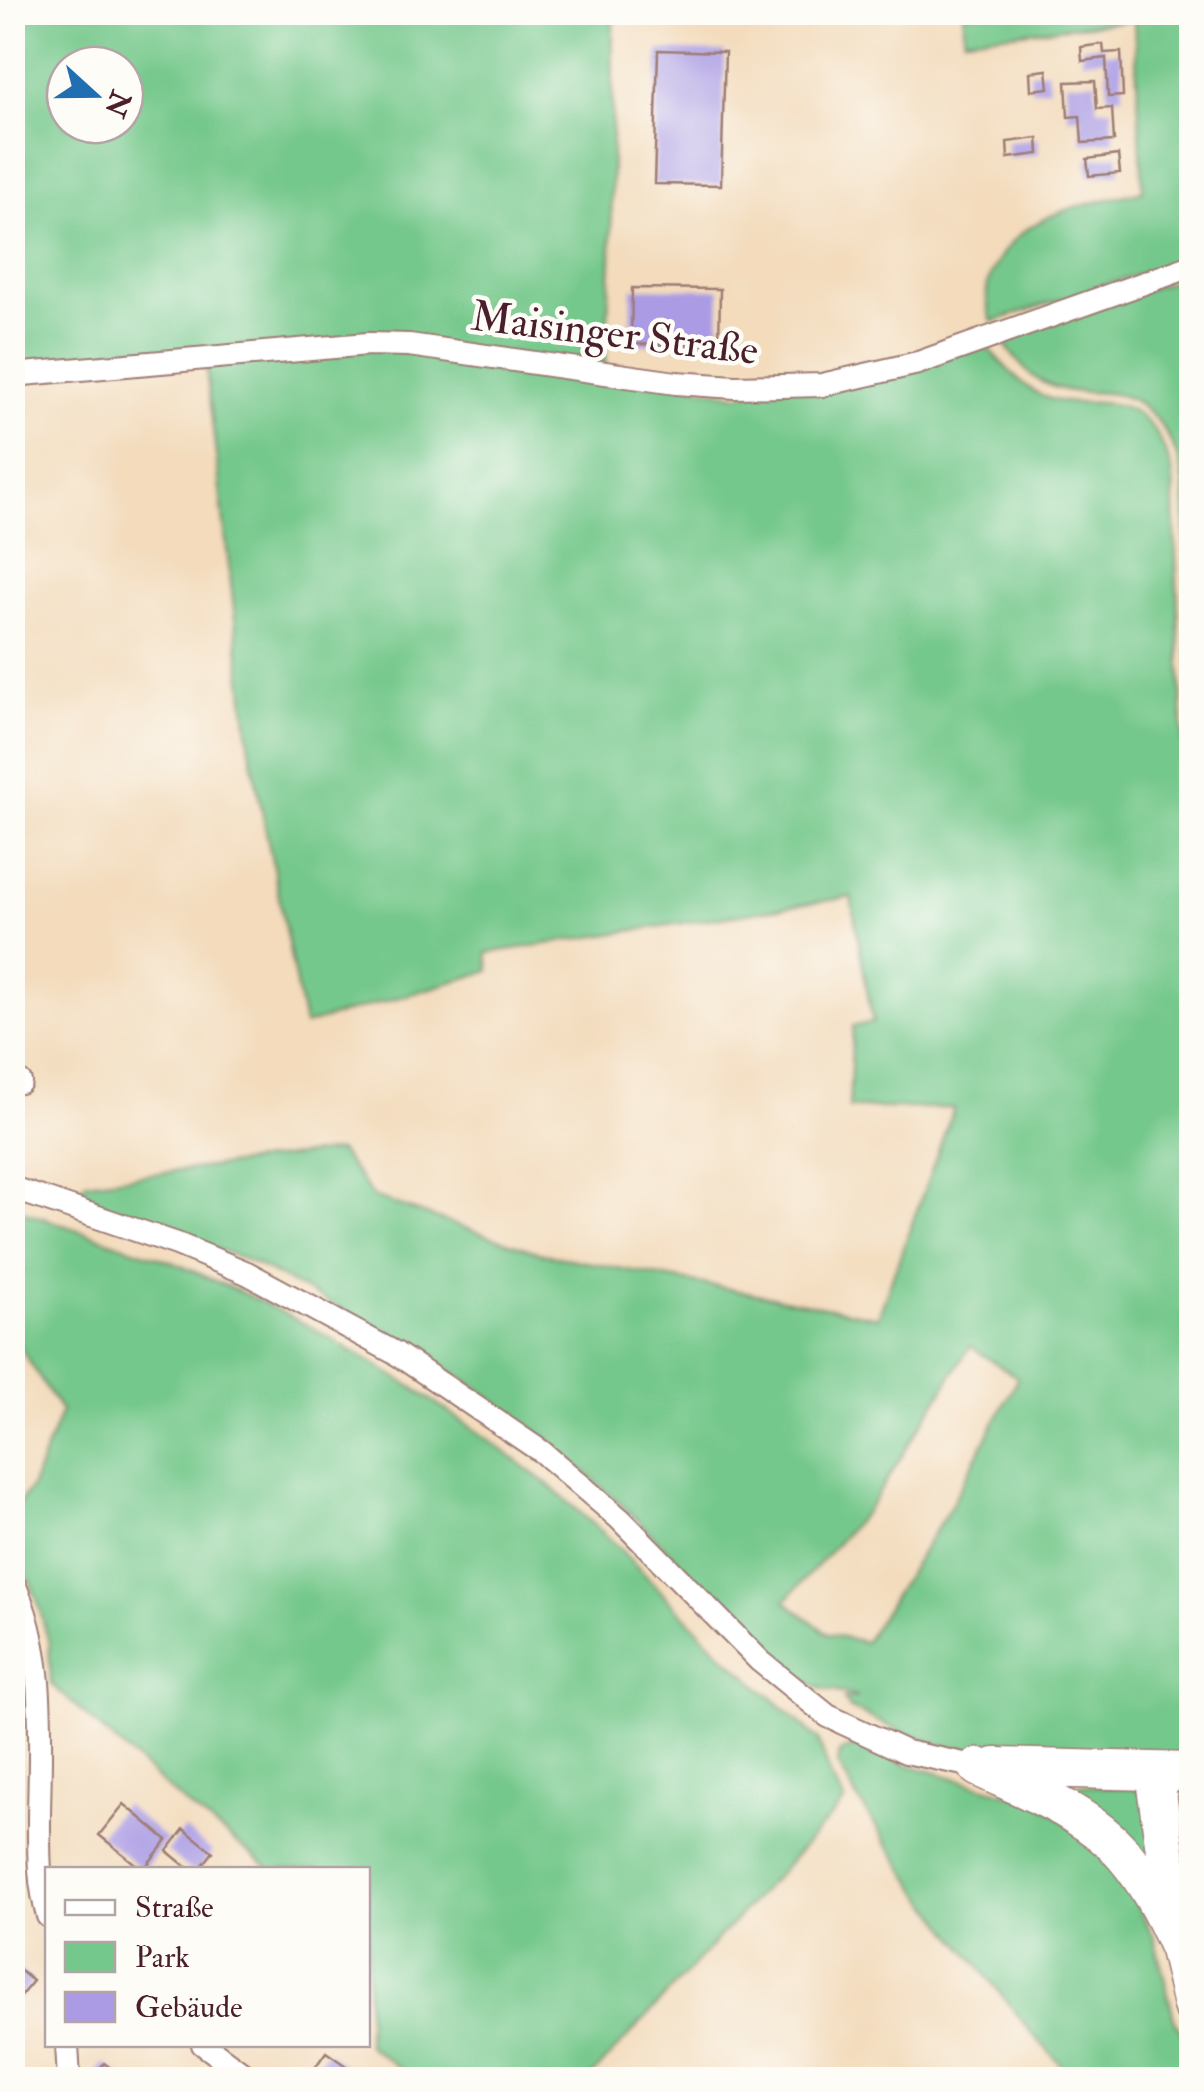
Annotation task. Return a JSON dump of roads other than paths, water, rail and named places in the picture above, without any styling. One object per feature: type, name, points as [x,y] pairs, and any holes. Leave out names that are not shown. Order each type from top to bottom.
[{"type":"main road","points":[[978,1767],[1173,1772],[1179,1949]]},
{"type":"main road","points":[[978,1767],[1066,1808],[1122,1852],[1161,1908],[1179,1949],[1192,2005]]},
{"type":"street","name":"Maisinger Straße","points":[[12,375],[368,344],[409,344],[676,383],[735,388],[822,385],[918,363],[1192,266]]},
{"type":"street","points":[[12,1188],[177,1244],[246,1273],[397,1354],[568,1474],[620,1519],[760,1661],[828,1716],[906,1752],[978,1767]]},
{"type":"street","points":[[12,1580],[25,1606],[35,1648],[40,1727],[39,1886],[45,1906]]},
{"type":"street","points":[[67,2047],[70,2080]]},
{"type":"street","points":[[207,2047],[252,2080]]}]
